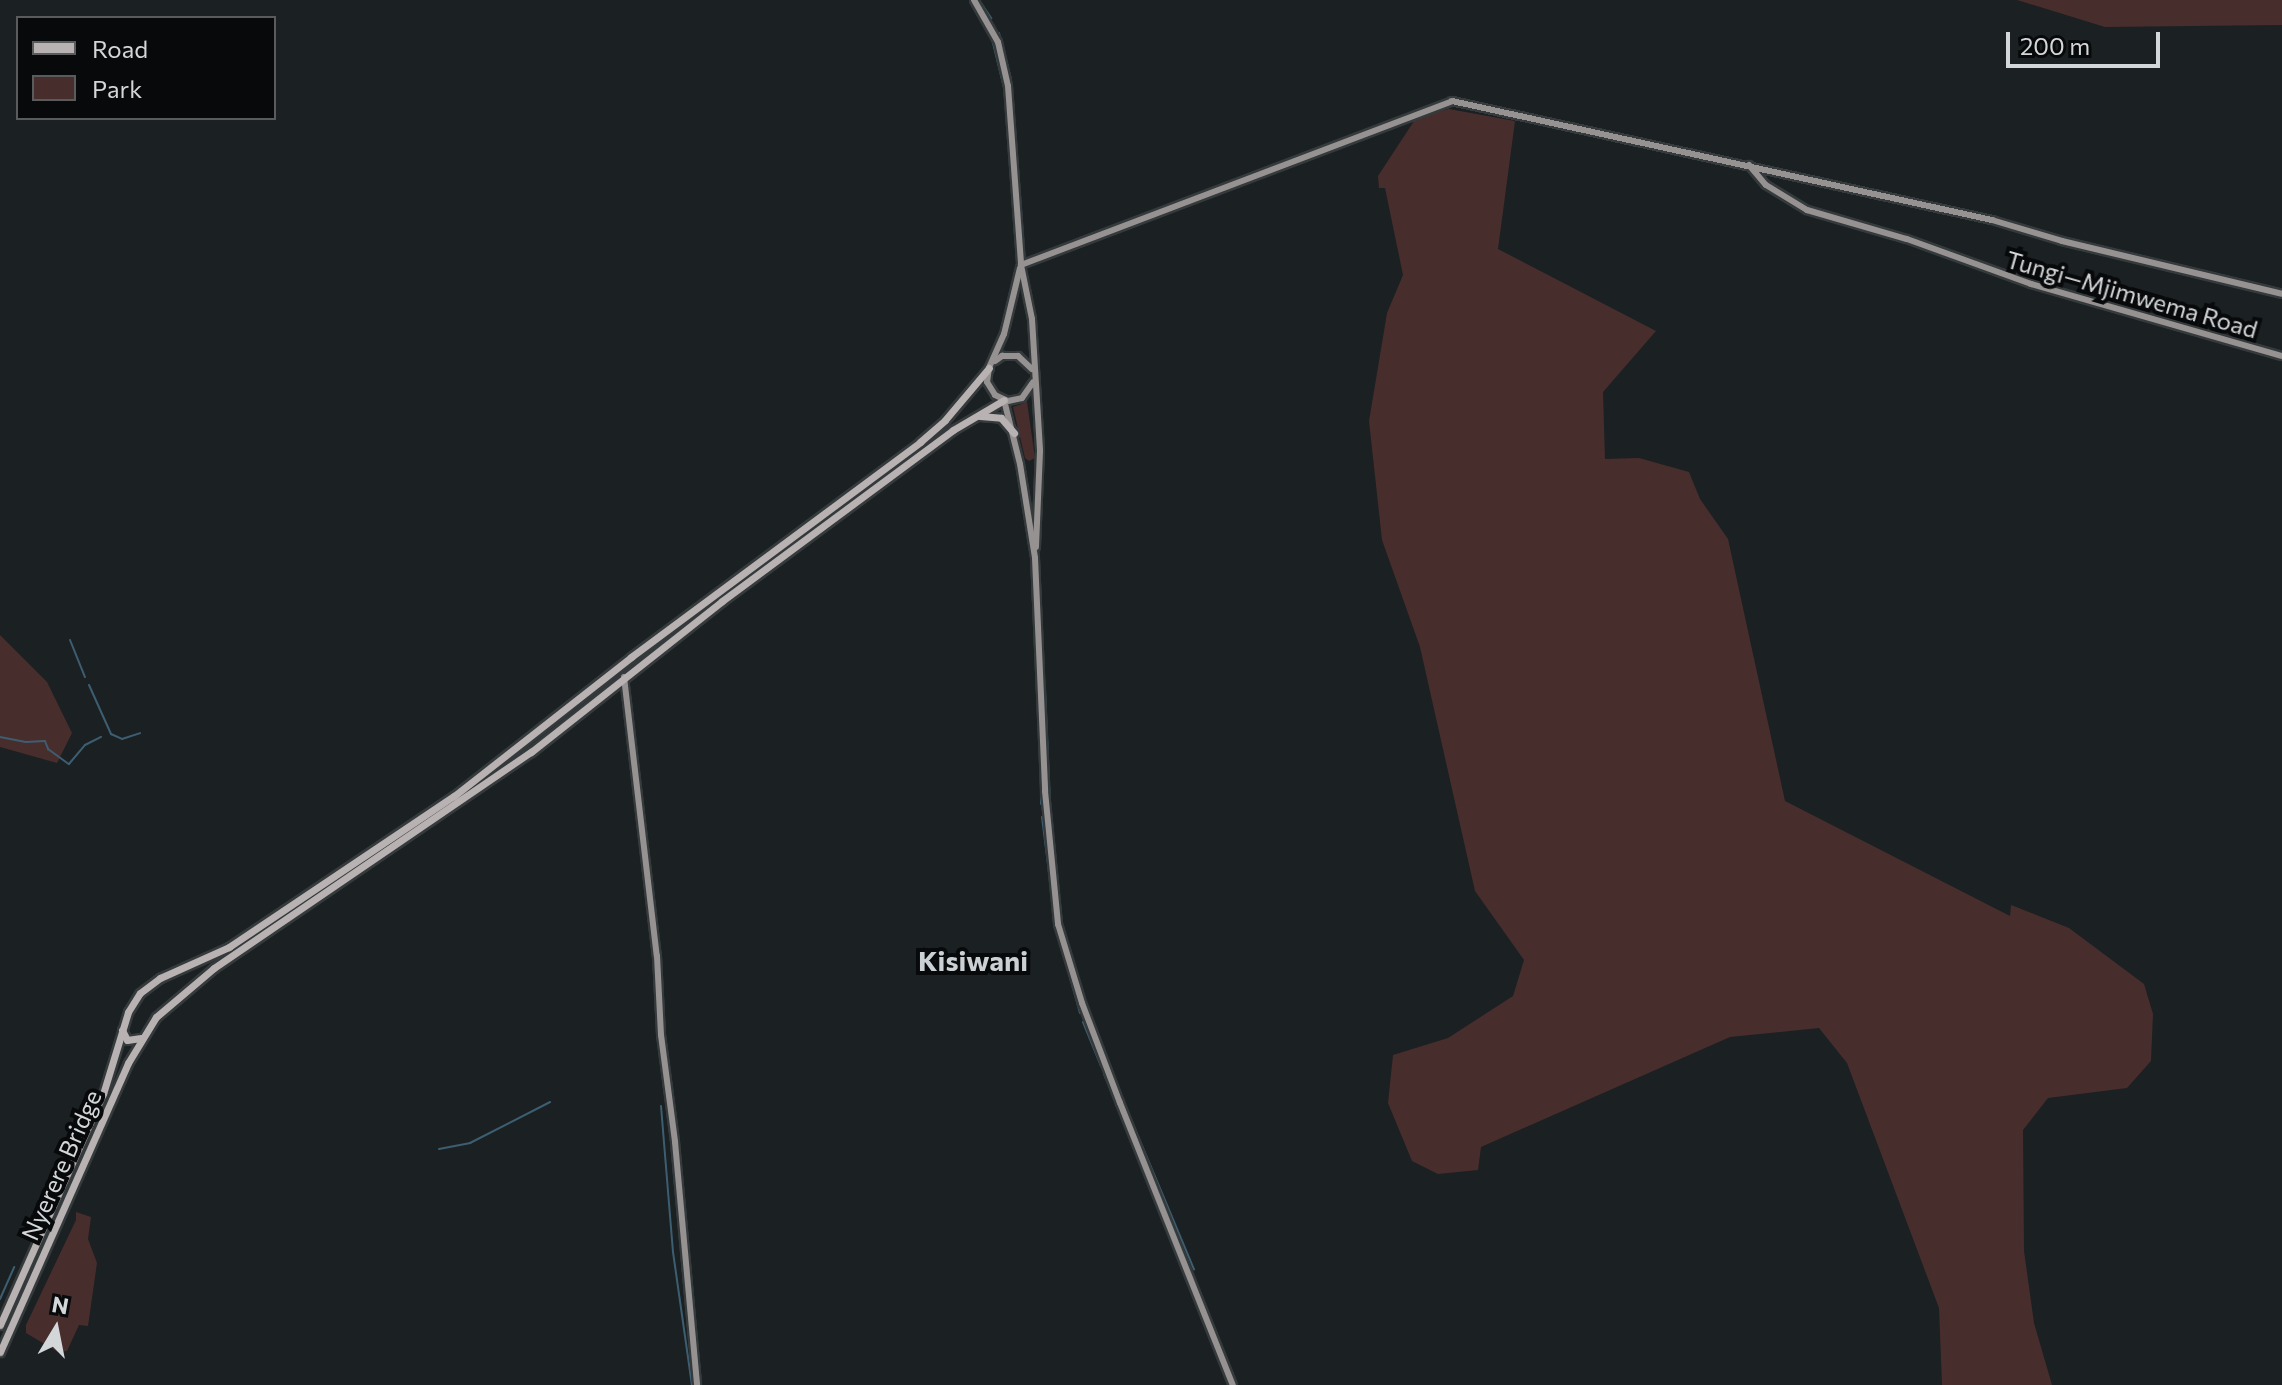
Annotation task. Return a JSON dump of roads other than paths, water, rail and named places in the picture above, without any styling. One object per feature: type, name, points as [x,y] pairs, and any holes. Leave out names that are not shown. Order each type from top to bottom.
[{"type":"main road","name":"Nyerere Bridge","points":[[0,1325],[103,1094],[123,1027],[140,993],[171,973],[229,947],[454,796],[631,657],[920,442],[945,420],[990,366]]},
{"type":"main road","name":"Nyerere Bridge","points":[[0,1352],[141,1038],[156,1017],[184,992],[531,752],[624,677],[968,420],[1004,400]]},
{"type":"main road","points":[[968,420],[995,415],[1014,433]]},
{"type":"main road","points":[[171,973],[186,976],[188,985],[184,992]]},
{"type":"main road","points":[[123,1027],[127,1040],[141,1038]]},
{"type":"street","points":[[974,0],[998,42],[1008,86],[1021,265],[1031,315],[1040,451],[1035,558],[1045,791],[1058,924],[1120,1103],[1233,1385]]},
{"type":"street","points":[[1021,265],[1328,151],[1444,102],[1496,109],[1520,117],[1992,220],[2062,241],[2282,294]]},
{"type":"street","name":"Tungi—Mjimwema Road","points":[[1749,165],[1766,185],[1807,210],[1907,239],[2064,295],[2282,356]]},
{"type":"street","points":[[1021,265],[1004,334],[990,366],[990,389],[1004,400],[1014,433],[1035,558]]},
{"type":"street","points":[[990,366],[1002,356],[1018,356],[1034,376]]},
{"type":"street","points":[[1004,400],[1022,398],[1034,376]]},
{"type":"street","points":[[624,677],[657,956],[661,1035],[675,1142],[697,1385]]},
{"type":"waterway","points":[[970,0],[979,17]]},
{"type":"waterway","points":[[979,0],[991,18]]},
{"type":"waterway","points":[[982,21],[990,35]]},
{"type":"waterway","points":[[999,33],[1011,79]]},
{"type":"waterway","points":[[992,39],[1004,88]]},
{"type":"waterway","points":[[70,640],[85,677]]},
{"type":"waterway","points":[[89,685],[111,734],[122,739],[140,733]]},
{"type":"waterway","points":[[1045,687],[1051,826]]},
{"type":"waterway","points":[[1040,729],[1041,804]]},
{"type":"waterway","points":[[0,737],[26,742],[45,741],[48,749],[69,764],[85,745],[101,737]]},
{"type":"waterway","points":[[1042,817],[1055,920]]},
{"type":"waterway","points":[[1058,896],[1063,930]]},
{"type":"waterway","points":[[1059,938],[1062,949]]},
{"type":"waterway","points":[[1065,959],[1080,1013]]},
{"type":"waterway","points":[[1083,1022],[1101,1066]]},
{"type":"waterway","points":[[1104,1074],[1135,1148]]},
{"type":"waterway","points":[[439,1149],[470,1143],[550,1102]]},
{"type":"waterway","points":[[661,1106],[673,1252],[692,1385]]},
{"type":"waterway","points":[[1127,1110],[1194,1269]]},
{"type":"waterway","points":[[0,1299],[14,1267]]},
{"type":"district","name":"Kisiwani","points":[[973,960]]}]
